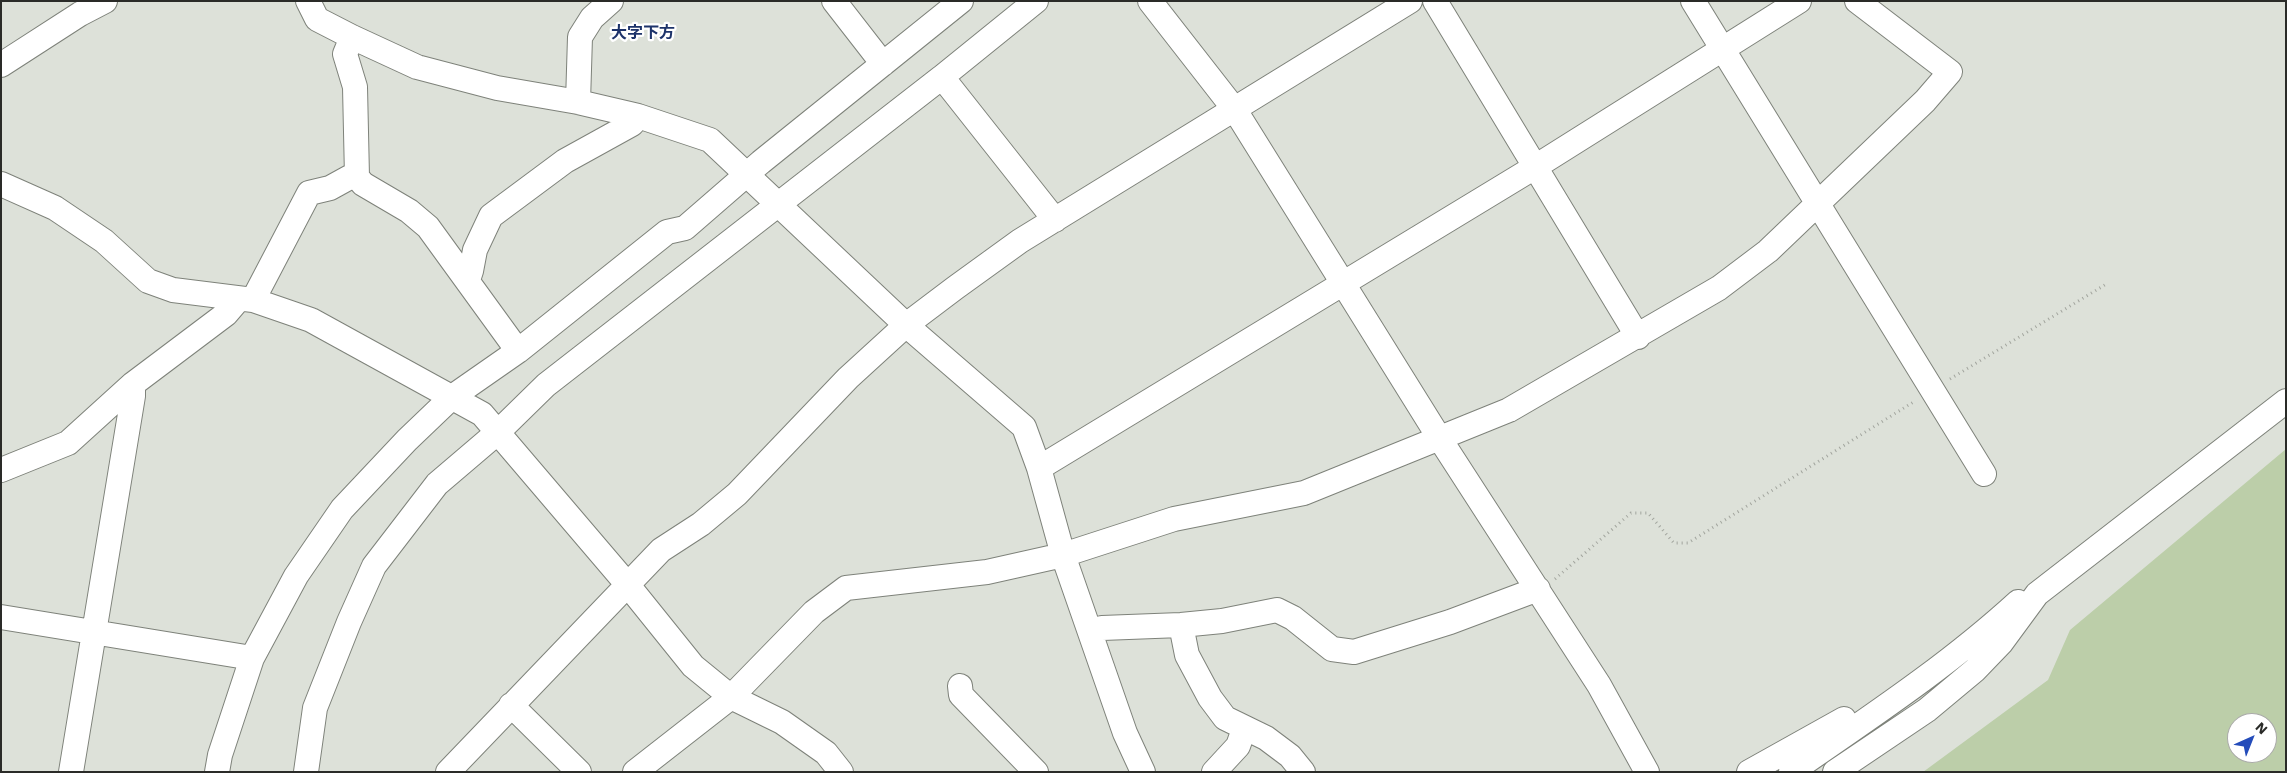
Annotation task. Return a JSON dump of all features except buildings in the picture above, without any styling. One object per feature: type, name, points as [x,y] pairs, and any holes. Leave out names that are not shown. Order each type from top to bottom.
[{"type":"street","points":[[1,65],[80,14],[105,1]]},
{"type":"street","points":[[308,1],[317,19],[417,67],[497,88],[578,102],[638,116],[710,140],[906,326],[1024,427],[1039,468],[1063,555],[1125,734],[1143,772]]},
{"type":"street","points":[[578,102],[580,37],[592,18],[611,1]]},
{"type":"street","points":[[834,1],[883,64]]},
{"type":"street","points":[[217,772],[220,756],[252,658],[296,576],[342,509],[407,440],[452,397],[518,351],[667,232],[685,228],[761,162],[961,1]]},
{"type":"street","points":[[306,772],[315,708],[349,622],[374,566],[437,484],[498,432],[546,385],[942,77],[1036,1]]},
{"type":"street","points":[[1150,1],[1235,110],[1440,439],[1599,686],[1647,772]]},
{"type":"street","points":[[448,772],[661,550],[701,524],[737,494],[848,378],[906,326],[1020,241],[1410,1]]},
{"type":"street","points":[[1436,1],[1534,167],[1638,337]]},
{"type":"street","points":[[1693,1],[1984,474]]},
{"type":"street","points":[[1039,468],[1534,167],[1799,1]]},
{"type":"street","points":[[635,772],[731,697],[814,612],[846,588],[986,572],[1063,555],[1174,519],[1304,493],[1509,410],[1638,337],[1719,288],[1768,251],[1924,101],[1950,72],[1857,1]]},
{"type":"street","points":[[352,37],[346,54],[355,88],[357,177],[363,184],[409,211],[428,227],[518,351]]},
{"type":"street","points":[[942,77],[1054,220]]},
{"type":"street","points":[[468,280],[475,250],[490,216],[566,161],[632,124],[638,116]]},
{"type":"street","points":[[1,470],[68,443],[133,384],[246,300],[309,193],[330,188],[350,177],[357,177]]},
{"type":"street","points":[[1,184],[55,208],[104,241],[148,281],[173,290],[246,300],[311,320],[482,414],[627,584],[693,666],[731,697],[782,722],[826,753],[841,772]]},
{"type":"street","points":[[71,772],[133,396],[133,384]]},
{"type":"street","points":[[1835,772],[1927,710],[1975,670],[2001,643],[2038,594],[2286,401]]},
{"type":"street","points":[[1090,632],[1102,628],[1181,625],[1222,621],[1277,610],[1293,618],[1332,649],[1354,652],[1450,622],[1538,589]]},
{"type":"street","points":[[1791,772],[1886,707],[1976,640],[2025,596],[2038,594]]},
{"type":"street","points":[[1,617],[252,658]]},
{"type":"street","points":[[1181,625],[1187,654],[1210,698],[1225,718],[1244,729],[1266,738],[1290,756],[1303,772]]},
{"type":"street","points":[[960,686],[961,694],[1036,772]]},
{"type":"street","points":[[1750,772],[1870,704],[1886,707]]},
{"type":"street","points":[[511,705],[579,772]]},
{"type":"street","points":[[1214,772],[1238,746],[1244,729]]},
{"type":"path","points":[[1538,589],[1557,578],[1631,513],[1648,513],[1674,542],[1688,543],[1932,390],[2108,283]]},
{"type":"green space","points":[[2286,449],[2286,772],[1923,772],[2048,680],[2070,630]]},
{"type":"district","name":"大字下方","points":[[643,33]]}]
